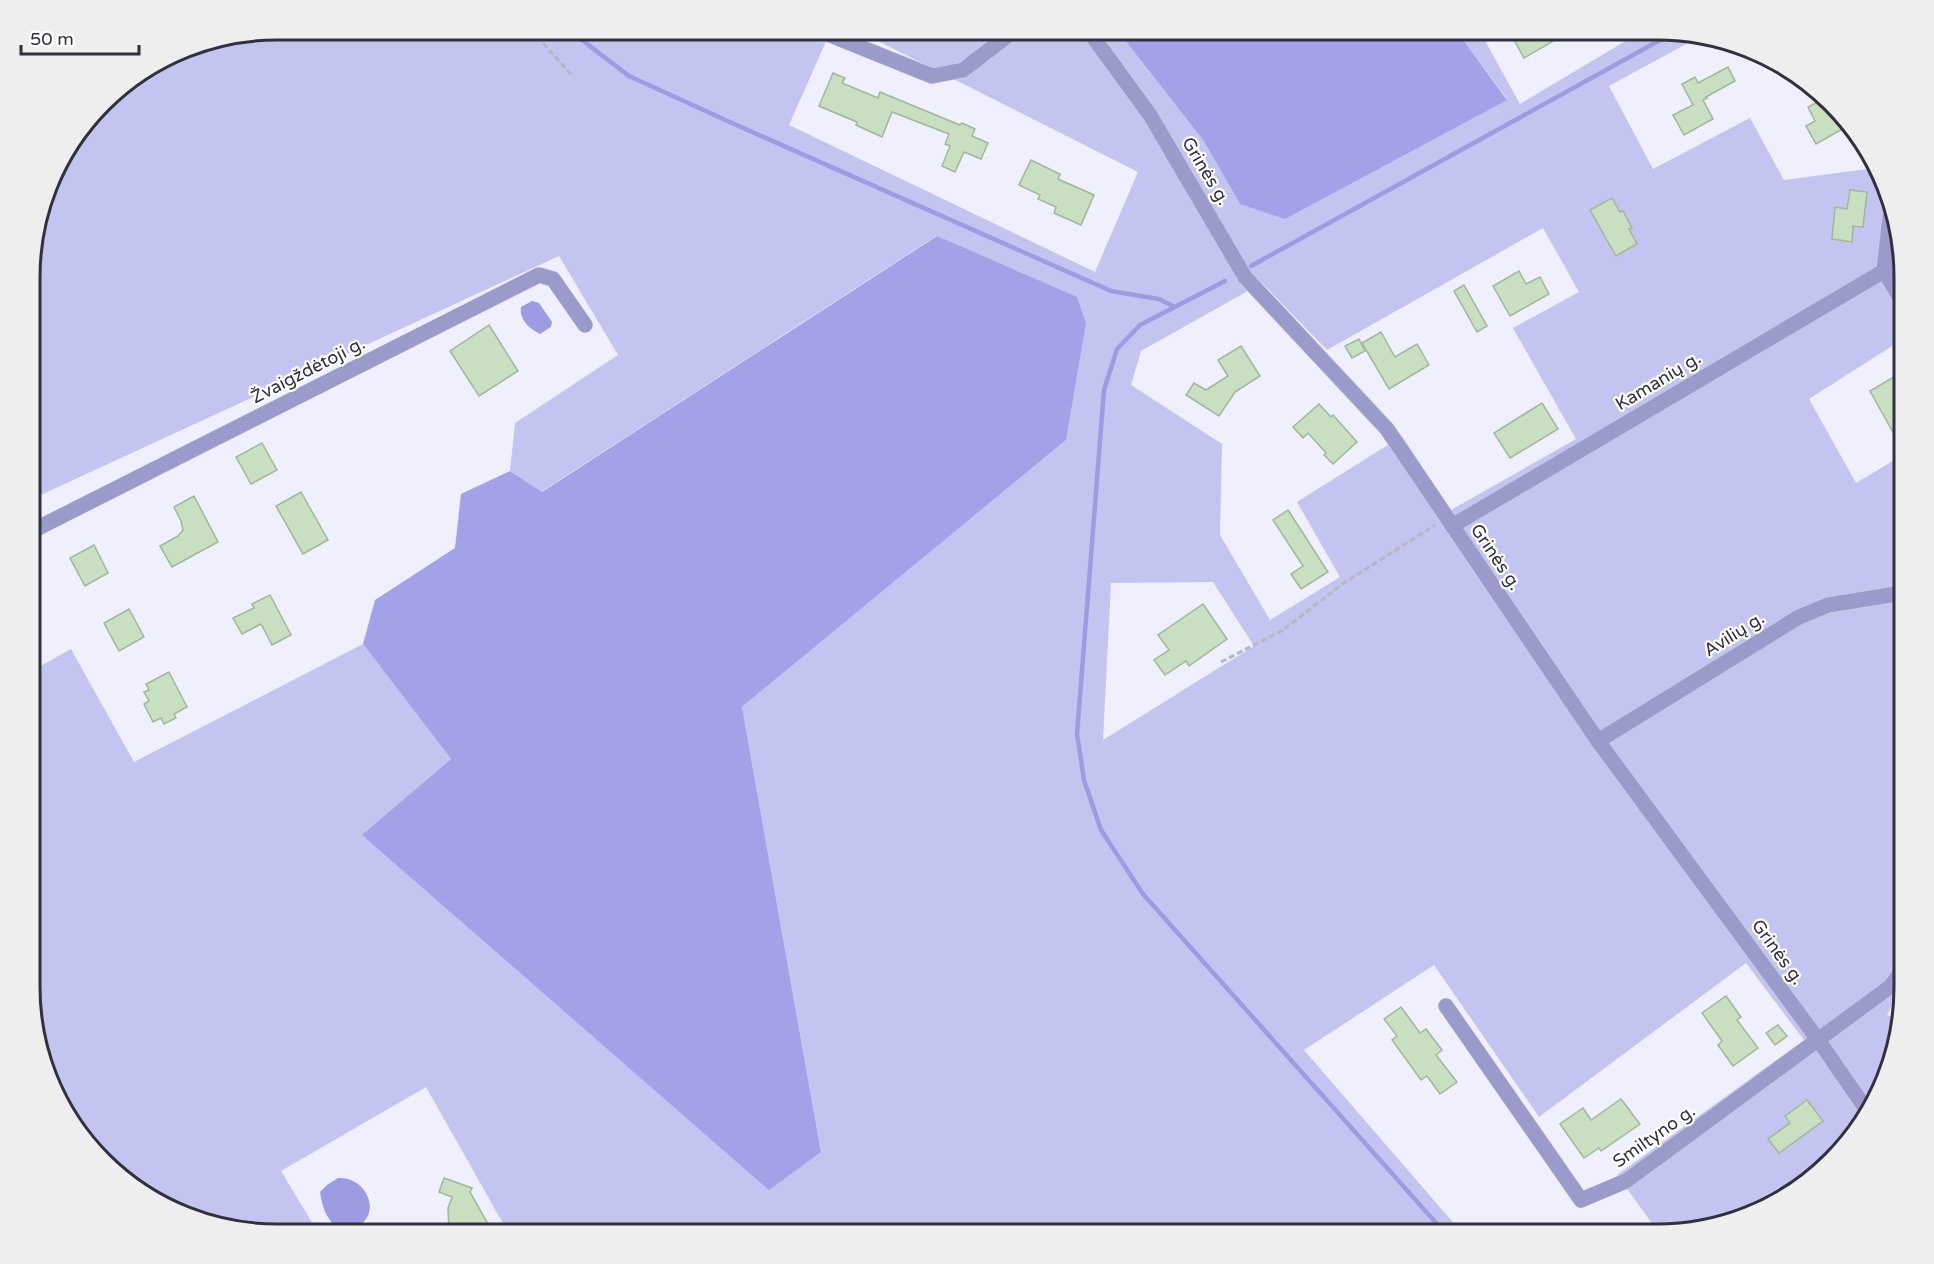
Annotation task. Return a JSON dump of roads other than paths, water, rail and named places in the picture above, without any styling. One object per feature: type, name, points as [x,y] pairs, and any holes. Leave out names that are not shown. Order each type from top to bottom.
[{"type":"street","points":[[843,40],[932,76],[963,70],[1002,40]]},
{"type":"street","name":"Grinės g.","points":[[1095,40],[1150,115],[1245,277],[1387,429],[1598,741],[1819,1041],[1863,1104]]},
{"type":"street","points":[[1889,230],[1884,271],[1894,287]]},
{"type":"street","name":"Kamanių g.","points":[[1449,522],[1884,271]]},
{"type":"street","name":"Žvaigždėtoji g.","points":[[40,527],[539,275],[553,279],[585,325]]},
{"type":"street","name":"Avilių g.","points":[[1598,741],[1799,617],[1828,605],[1894,595]]},
{"type":"street","points":[[1819,1041],[1894,982]]},
{"type":"street","name":"Smiltyno g.","points":[[1446,1006],[1581,1200],[1626,1181],[1819,1041]]},
{"type":"waterway","points":[[582,40],[629,76],[732,123],[1111,291],[1159,299],[1173,306]]},
{"type":"waterway","points":[[1251,266],[1660,40]]},
{"type":"waterway","points":[[1225,281],[1140,325],[1117,349],[1104,390],[1077,734],[1084,780],[1101,830],[1143,894],[1437,1224]]}]
